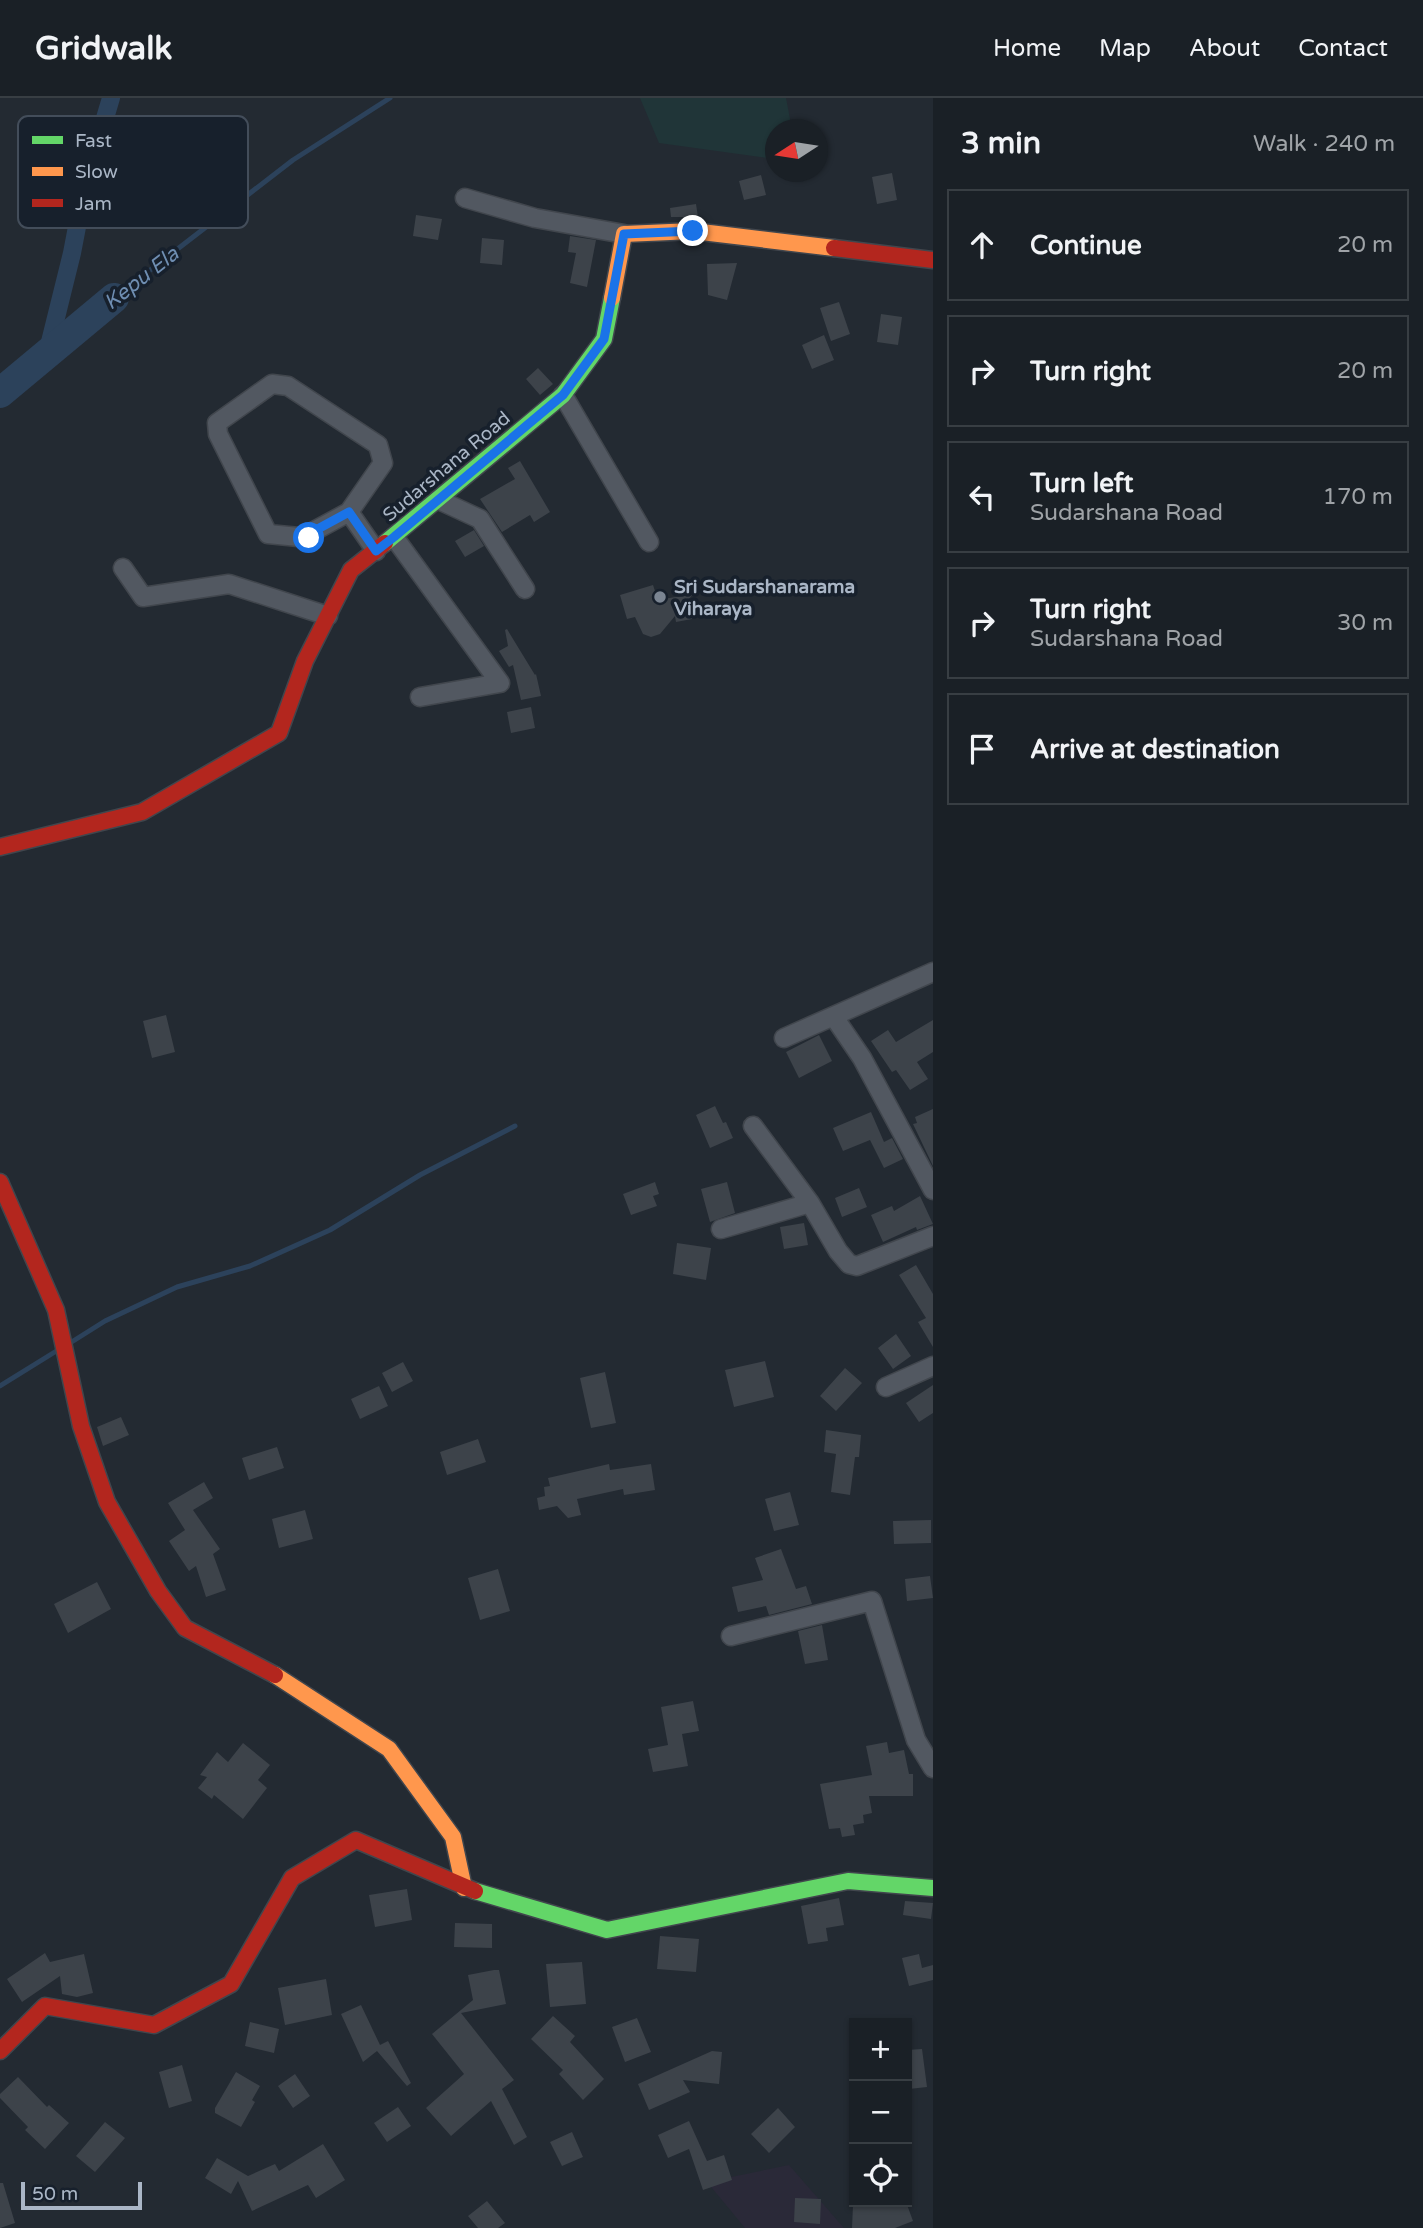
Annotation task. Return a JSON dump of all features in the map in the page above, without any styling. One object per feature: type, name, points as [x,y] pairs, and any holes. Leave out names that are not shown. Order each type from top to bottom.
[{"type":"street","points":[[465,198],[535,218],[624,234],[693,231],[933,260]]},
{"type":"street","name":"Sudarshana Road","points":[[0,847],[142,811],[279,733],[306,660],[351,570],[563,395],[604,339],[624,234]]},
{"type":"street","points":[[272,384],[288,386],[378,446],[383,463],[349,512],[314,531],[309,538],[268,534],[218,434],[218,423],[272,384]]},
{"type":"street","points":[[563,395],[649,542]]},
{"type":"street","points":[[439,500],[480,519],[525,589]]},
{"type":"street","points":[[349,512],[376,551]]},
{"type":"street","points":[[394,537],[500,683],[420,697]]},
{"type":"street","points":[[122,568],[144,597],[229,584],[328,616]]},
{"type":"street","points":[[784,1038],[931,977]]},
{"type":"street","points":[[834,1017],[862,1058],[933,1189]]},
{"type":"street","points":[[753,1126],[810,1203],[838,1251],[849,1264],[857,1266],[933,1236]]},
{"type":"street","points":[[0,1182],[56,1310],[81,1426],[107,1502],[159,1591],[185,1629],[271,1672],[389,1749],[453,1837],[464,1888]]},
{"type":"street","points":[[721,1229],[810,1203]]},
{"type":"street","points":[[886,1387],[933,1366]]},
{"type":"street","points":[[731,1636],[872,1601],[916,1740],[933,1768]]},
{"type":"street","points":[[0,2051],[45,2006],[153,2025],[231,1984],[292,1878],[356,1840],[464,1888],[607,1930],[848,1881],[933,1888]]},
{"type":"shaded area","points":[[789,2165],[844,2228],[745,2228],[707,2182]]},
{"type":"green space","points":[[640,98],[786,98],[790,119],[765,119],[765,158],[659,143]]},
{"type":"building","points":[[892,173],[897,200],[877,204],[872,177]]},
{"type":"building","points":[[761,175],[766,195],[744,200],[739,181]]},
{"type":"building","points":[[696,204],[698,217],[671,217],[670,208]]},
{"type":"building","points":[[416,215],[442,219],[438,240],[413,236]]},
{"type":"building","points":[[570,236],[596,240],[587,287],[570,283],[576,253],[568,252]]},
{"type":"building","points":[[482,238],[504,240],[502,265],[480,263]]},
{"type":"building","points":[[737,263],[727,300],[708,295],[707,264]]},
{"type":"building","points":[[839,302],[850,334],[831,341],[820,308]]},
{"type":"building","points":[[881,314],[902,317],[898,345],[877,342]]},
{"type":"building","points":[[824,335],[834,360],[812,369],[802,345]]},
{"type":"building","points":[[538,368],[553,384],[540,395],[526,379]]},
{"type":"building","points":[[520,461],[550,512],[534,522],[530,515],[502,532],[480,499],[515,479],[508,468]]},
{"type":"building","points":[[474,530],[484,546],[465,557],[455,541]]},
{"type":"building","points":[[653,585],[658,600],[693,594],[689,599],[692,619],[676,622],[675,616],[660,634],[651,637],[643,634],[635,617],[627,619],[620,595]]},
{"type":"building","points":[[507,629],[536,674],[541,696],[521,700],[513,665],[509,667],[499,651],[508,646]]},
{"type":"building","points":[[531,707],[535,728],[511,733],[507,712]]},
{"type":"building","points":[[166,1015],[175,1052],[152,1058],[143,1021]]},
{"type":"building","points":[[933,1020],[933,1052],[917,1062],[928,1079],[910,1090],[896,1070],[892,1072],[871,1041],[888,1030],[896,1042]]},
{"type":"building","points":[[819,1035],[832,1061],[799,1078],[786,1052]]},
{"type":"building","points":[[715,1106],[733,1138],[710,1148],[696,1115]]},
{"type":"building","points":[[933,1109],[933,1166],[913,1124],[917,1123],[915,1117]]},
{"type":"building","points":[[871,1112],[884,1142],[892,1138],[903,1159],[884,1168],[870,1140],[843,1151],[833,1128]]},
{"type":"building","points":[[655,1182],[659,1194],[653,1196],[657,1206],[631,1215],[623,1194]]},
{"type":"building","points":[[727,1182],[735,1213],[710,1222],[701,1189]]},
{"type":"building","points":[[859,1188],[867,1207],[842,1217],[835,1198]]},
{"type":"building","points":[[920,1196],[933,1224],[917,1230],[916,1227],[883,1242],[871,1215],[892,1206],[894,1211]]},
{"type":"building","points":[[804,1223],[808,1245],[784,1249],[780,1227]]},
{"type":"building","points":[[677,1243],[711,1248],[706,1280],[673,1274]]},
{"type":"building","points":[[916,1265],[933,1294],[933,1347],[918,1322],[926,1318],[899,1275]]},
{"type":"building","points":[[896,1334],[911,1356],[893,1369],[878,1348]]},
{"type":"building","points":[[765,1361],[774,1397],[734,1407],[725,1370]]},
{"type":"building","points":[[403,1362],[413,1381],[392,1392],[382,1373]]},
{"type":"building","points":[[845,1368],[862,1383],[836,1411],[820,1396]]},
{"type":"building","points":[[605,1372],[616,1423],[591,1428],[580,1378]]},
{"type":"building","points":[[933,1385],[933,1413],[919,1422],[906,1403]]},
{"type":"building","points":[[379,1386],[388,1406],[360,1419],[351,1399]]},
{"type":"building","points":[[121,1417],[129,1435],[103,1446],[97,1427]]},
{"type":"building","points":[[826,1430],[861,1435],[850,1495],[831,1492],[836,1454],[824,1452]]},
{"type":"building","points":[[478,1439],[486,1462],[447,1475],[440,1452]]},
{"type":"building","points":[[277,1447],[284,1468],[249,1480],[242,1458]]},
{"type":"building","points":[[609,1464],[610,1470],[651,1464],[655,1490],[624,1495],[623,1489],[577,1499],[581,1515],[568,1518],[557,1506],[539,1510],[537,1498],[545,1496],[544,1487],[550,1486],[548,1478]]},
{"type":"building","points":[[204,1482],[213,1498],[193,1510],[220,1549],[213,1554],[226,1590],[206,1597],[196,1566],[189,1571],[169,1541],[185,1530],[168,1503]]},
{"type":"building","points":[[790,1492],[799,1525],[774,1531],[765,1499]]},
{"type":"building","points":[[305,1510],[313,1539],[279,1548],[272,1519]]},
{"type":"building","points":[[931,1520],[931,1543],[894,1544],[893,1521]]},
{"type":"building","points":[[781,1549],[796,1589],[806,1586],[812,1604],[769,1615],[766,1606],[738,1612],[732,1587],[763,1580],[755,1558]]},
{"type":"building","points":[[498,1569],[510,1611],[480,1620],[468,1578]]},
{"type":"building","points":[[930,1576],[933,1598],[907,1601],[905,1579]]},
{"type":"building","points":[[97,1582],[111,1609],[68,1633],[54,1604]]},
{"type":"building","points":[[822,1625],[828,1660],[805,1664],[798,1631]]},
{"type":"building","points":[[693,1701],[699,1731],[682,1734],[688,1766],[653,1772],[648,1749],[668,1745],[661,1707]]},
{"type":"building","points":[[887,1742],[889,1753],[904,1750],[909,1774],[913,1774],[913,1796],[869,1796],[872,1813],[863,1815],[864,1823],[853,1825],[855,1835],[842,1837],[840,1828],[829,1829],[820,1784],[872,1775],[866,1746]]},
{"type":"building","points":[[243,1743],[270,1765],[258,1780],[267,1788],[243,1819],[214,1795],[212,1799],[198,1788],[207,1777],[200,1775],[217,1752],[228,1762]]},
{"type":"building","points":[[407,1889],[412,1920],[375,1927],[369,1895]]},
{"type":"building","points":[[839,1898],[844,1925],[826,1928],[828,1941],[808,1944],[801,1906]]},
{"type":"building","points":[[905,1901],[933,1903],[931,1919],[903,1915]]},
{"type":"building","points":[[455,1923],[492,1924],[492,1948],[454,1947]]},
{"type":"building","points":[[660,1936],[699,1939],[696,1972],[657,1969]]},
{"type":"building","points":[[45,1953],[50,1962],[84,1954],[93,1993],[77,1997],[62,1994],[60,1976],[22,2002],[7,1979]]},
{"type":"building","points":[[919,1954],[922,1968],[933,1965],[933,1980],[909,1986],[902,1958]]},
{"type":"building","points":[[582,1962],[586,2004],[550,2007],[546,1964]]},
{"type":"building","points":[[499,1970],[506,2004],[461,2013],[514,2080],[502,2089],[527,2137],[514,2145],[491,2101],[451,2136],[426,2108],[464,2074],[432,2034],[473,2000],[468,1975]]},
{"type":"building","points":[[326,1979],[332,2015],[285,2025],[278,1988]]},
{"type":"building","points":[[361,2005],[380,2045],[388,2041],[411,2083],[407,2086],[377,2051],[363,2062],[341,2014]]},
{"type":"building","points":[[553,2016],[575,2036],[570,2042],[604,2079],[583,2100],[559,2074],[563,2070],[531,2039]]},
{"type":"building","points":[[637,2018],[651,2052],[625,2062],[612,2027]]},
{"type":"building","points":[[250,2022],[279,2029],[274,2053],[245,2046]]},
{"type":"building","points":[[922,2049],[927,2087],[912,2089],[912,2050]]},
{"type":"building","points":[[712,2051],[722,2052],[719,2084],[683,2080],[690,2092],[649,2110],[638,2084]]},
{"type":"building","points":[[182,2065],[192,2101],[169,2108],[159,2072]]},
{"type":"building","points":[[236,2072],[260,2086],[252,2100],[255,2102],[241,2127],[215,2113],[215,2108]]},
{"type":"building","points":[[295,2074],[310,2096],[293,2108],[278,2086]]},
{"type":"building","points":[[18,2077],[47,2107],[49,2105],[69,2123],[45,2149],[25,2130],[28,2127],[0,2098],[0,2094]]},
{"type":"building","points":[[398,2107],[411,2126],[387,2142],[374,2123]]},
{"type":"building","points":[[778,2108],[795,2127],[769,2153],[751,2134]]},
{"type":"building","points":[[689,2121],[707,2161],[724,2155],[732,2180],[703,2190],[689,2149],[668,2158],[658,2135]]},
{"type":"building","points":[[105,2122],[125,2138],[95,2172],[76,2156]]},
{"type":"building","points":[[572,2132],[583,2157],[562,2166],[550,2142]]},
{"type":"building","points":[[323,2144],[345,2180],[316,2198],[308,2185],[252,2211],[238,2181],[231,2194],[205,2178],[217,2158],[248,2176],[275,2164],[279,2171]]},
{"type":"building","points":[[0,2183],[3,2183],[15,2223],[0,2228]]},
{"type":"building","points":[[795,2198],[821,2199],[820,2224],[794,2222]]},
{"type":"building","points":[[487,2201],[505,2223],[498,2228],[478,2228],[468,2216]]},
{"type":"building","points":[[853,2207],[908,2207],[913,2221],[895,2228],[852,2228]]},
{"type":"waterway","points":[[106,116],[111,98]]},
{"type":"waterway","name":"Kepu Ela","points":[[248,195],[293,160],[390,98]]},
{"type":"waterway","points":[[47,354],[77,228]]},
{"type":"waterway","name":"Kepu Ela","points":[[114,298],[205,228]]},
{"type":"waterway","name":"Kepu Ela","points":[[0,393],[114,298]]},
{"type":"waterway","points":[[70,1343],[105,1321],[177,1287],[250,1266],[330,1230],[420,1175],[515,1126]]},
{"type":"waterway","points":[[0,1386],[58,1350]]},
{"type":"traffic: fast","points":[[385,543],[563,395],[604,339],[612,298]]},
{"type":"traffic: fast","points":[[475,1891],[607,1930],[848,1881],[933,1888]]},
{"type":"traffic: slow","points":[[612,298],[624,234],[693,231],[834,248]]},
{"type":"traffic: slow","points":[[275,1675],[389,1749],[453,1837],[464,1888]]},
{"type":"traffic: jam","points":[[834,248],[933,260]]},
{"type":"traffic: jam","points":[[0,847],[142,812],[279,733],[305,661],[351,570],[385,543]]},
{"type":"traffic: jam","points":[[0,1182],[56,1310],[81,1426],[107,1502],[158,1591],[185,1628],[275,1675]]},
{"type":"traffic: jam","points":[[0,2051],[45,2006],[154,2025],[231,1984],[292,1878],[356,1840],[475,1891]]},
{"type":"place","name":"Sri Sudarshanarama Viharaya","points":[[660,597]]},
{"type":"route","points":[[309,538],[314,531],[349,512],[376,551],[394,537],[563,395],[604,339],[624,234],[693,231]]}]
